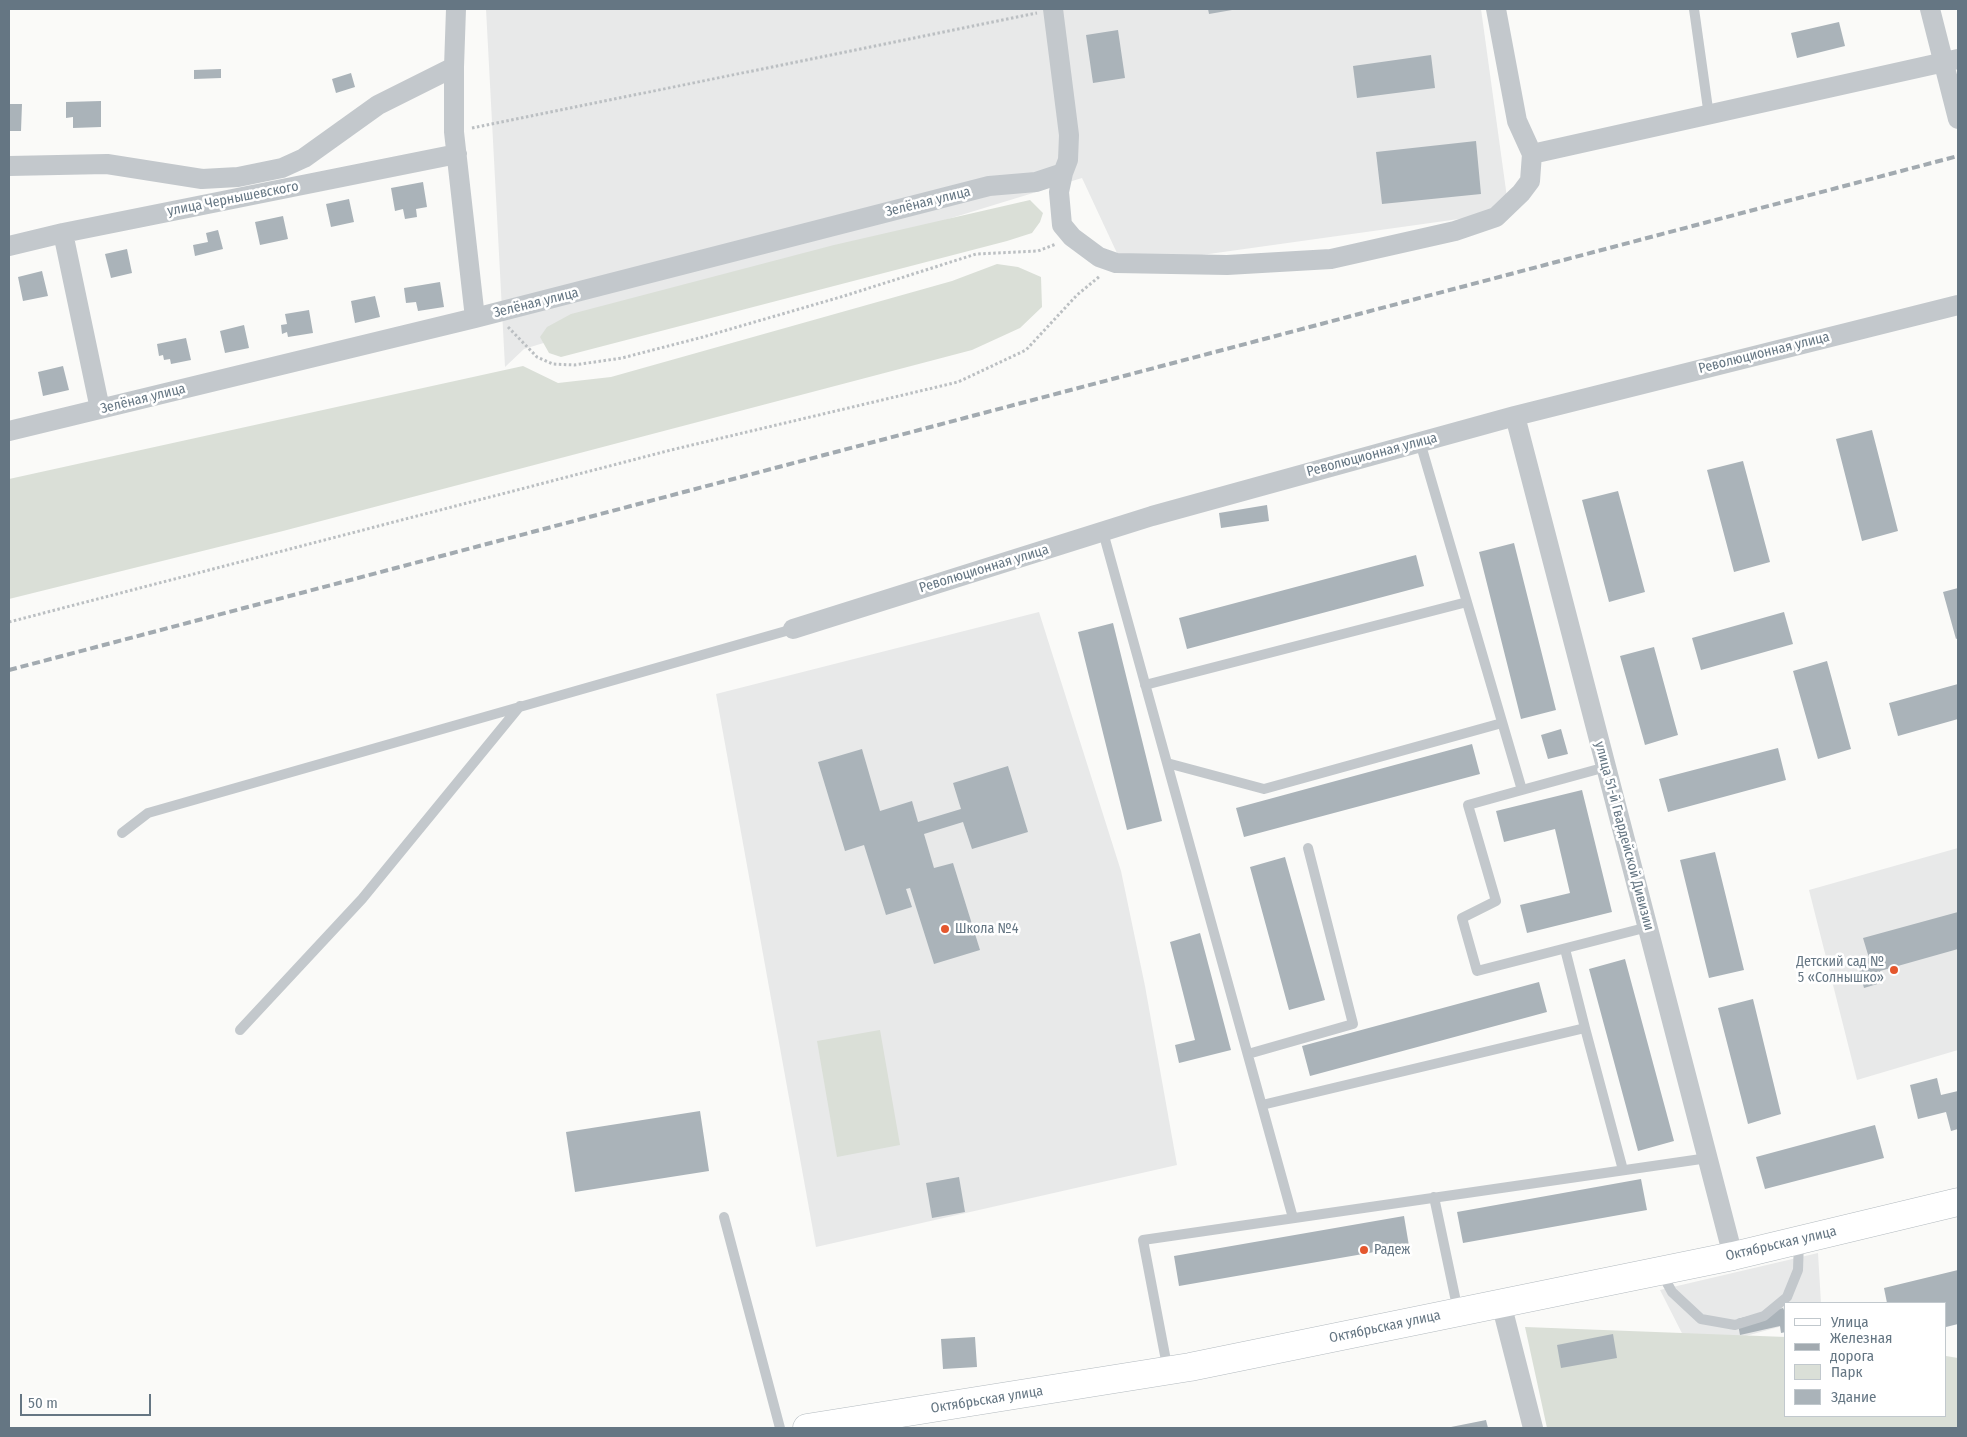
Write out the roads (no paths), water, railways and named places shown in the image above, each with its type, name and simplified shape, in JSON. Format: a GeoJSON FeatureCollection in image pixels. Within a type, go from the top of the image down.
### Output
{"type":"FeatureCollection","features":[{"type":"Feature","properties":{"kind":"main road","name":"Октябрьская улица"},"geometry":{"type":"LineString","coordinates":[[807,1428],[1168,1371],[1733,1256],[1958,1202]]}},
{"type":"Feature","properties":{"kind":"street"},"geometry":{"type":"LineString","coordinates":[[456,9],[454,132],[475,318]]}},
{"type":"Feature","properties":{"kind":"street"},"geometry":{"type":"LineString","coordinates":[[1053,9],[1069,135],[1068,160],[1062,173],[1059,192],[1062,225],[1072,237],[1108,260],[1228,265],[1331,259],[1455,231],[1496,217],[1521,193],[1530,180],[1532,154],[1517,121],[1496,9]]}},
{"type":"Feature","properties":{"kind":"street"},"geometry":{"type":"LineString","coordinates":[[1930,9],[1951,61],[1958,119]]}},
{"type":"Feature","properties":{"kind":"street"},"geometry":{"type":"LineString","coordinates":[[1532,154],[1951,61]]}},
{"type":"Feature","properties":{"kind":"street"},"geometry":{"type":"LineString","coordinates":[[9,166],[107,164],[202,179],[238,177],[282,168],[304,158],[378,105],[454,67]]}},
{"type":"Feature","properties":{"kind":"street","name":"улица Чернышевского"},"geometry":{"type":"LineString","coordinates":[[9,246],[63,233],[457,154]]}},
{"type":"Feature","properties":{"kind":"street","name":"Зелёная улица"},"geometry":{"type":"LineString","coordinates":[[9,431],[475,318],[989,186],[1036,182],[1062,173]]}},
{"type":"Feature","properties":{"kind":"street"},"geometry":{"type":"LineString","coordinates":[[63,233],[100,409]]}},
{"type":"Feature","properties":{"kind":"street","name":"Революционная улица"},"geometry":{"type":"LineString","coordinates":[[793,629],[1103,532],[1420,442],[1515,416],[1958,305]]}},
{"type":"Feature","properties":{"kind":"street","name":"улица 51-й Гвардейской Дивизии"},"geometry":{"type":"LineString","coordinates":[[1515,416],[1733,1256]]}},
{"type":"Feature","properties":{"kind":"street"},"geometry":{"type":"LineString","coordinates":[[1501,1303],[1533,1428]]}},
{"type":"Feature","properties":{"kind":"lane"},"geometry":{"type":"LineString","coordinates":[[1694,9],[1709,116]]}},
{"type":"Feature","properties":{"kind":"lane"},"geometry":{"type":"LineString","coordinates":[[1420,442],[1522,790]]}},
{"type":"Feature","properties":{"kind":"lane"},"geometry":{"type":"LineString","coordinates":[[1103,532],[1293,1218]]}},
{"type":"Feature","properties":{"kind":"lane"},"geometry":{"type":"LineString","coordinates":[[1145,685],[1467,602]]}},
{"type":"Feature","properties":{"kind":"lane"},"geometry":{"type":"LineString","coordinates":[[122,833],[148,813],[793,629]]}},
{"type":"Feature","properties":{"kind":"lane"},"geometry":{"type":"LineString","coordinates":[[240,1030],[362,899],[520,706]]}},
{"type":"Feature","properties":{"kind":"lane"},"geometry":{"type":"LineString","coordinates":[[1167,763],[1264,788],[1502,724]]}},
{"type":"Feature","properties":{"kind":"lane"},"geometry":{"type":"LineString","coordinates":[[1606,767],[1468,805],[1496,901],[1462,918],[1477,971],[1648,927]]}},
{"type":"Feature","properties":{"kind":"lane"},"geometry":{"type":"LineString","coordinates":[[1248,1054],[1353,1024],[1308,848]]}},
{"type":"Feature","properties":{"kind":"lane"},"geometry":{"type":"LineString","coordinates":[[1564,949],[1623,1170]]}},
{"type":"Feature","properties":{"kind":"lane"},"geometry":{"type":"LineString","coordinates":[[1262,1105],[1585,1028]]}},
{"type":"Feature","properties":{"kind":"lane"},"geometry":{"type":"LineString","coordinates":[[1168,1371],[1143,1240],[1708,1158]]}},
{"type":"Feature","properties":{"kind":"lane"},"geometry":{"type":"LineString","coordinates":[[1434,1197],[1458,1312]]}},
{"type":"Feature","properties":{"kind":"lane"},"geometry":{"type":"LineString","coordinates":[[724,1217],[780,1428]]}},
{"type":"Feature","properties":{"kind":"lane"},"geometry":{"type":"LineString","coordinates":[[1661,1271],[1672,1292],[1701,1319],[1735,1325],[1764,1316],[1787,1297],[1798,1270],[1799,1240]]}},
{"type":"Feature","properties":{"kind":"railway"},"geometry":{"type":"LineString","coordinates":[[9,670],[1958,156]]}},
{"type":"Feature","properties":{"kind":"place","name":"Школа №4"},"geometry":{"type":"Point","coordinates":[945,929]}},
{"type":"Feature","properties":{"kind":"place","name":"Детский сад № 5 «Солнышко»"},"geometry":{"type":"Point","coordinates":[1894,970]}},
{"type":"Feature","properties":{"kind":"place","name":"Радеж"},"geometry":{"type":"Point","coordinates":[1364,1250]}}]}
